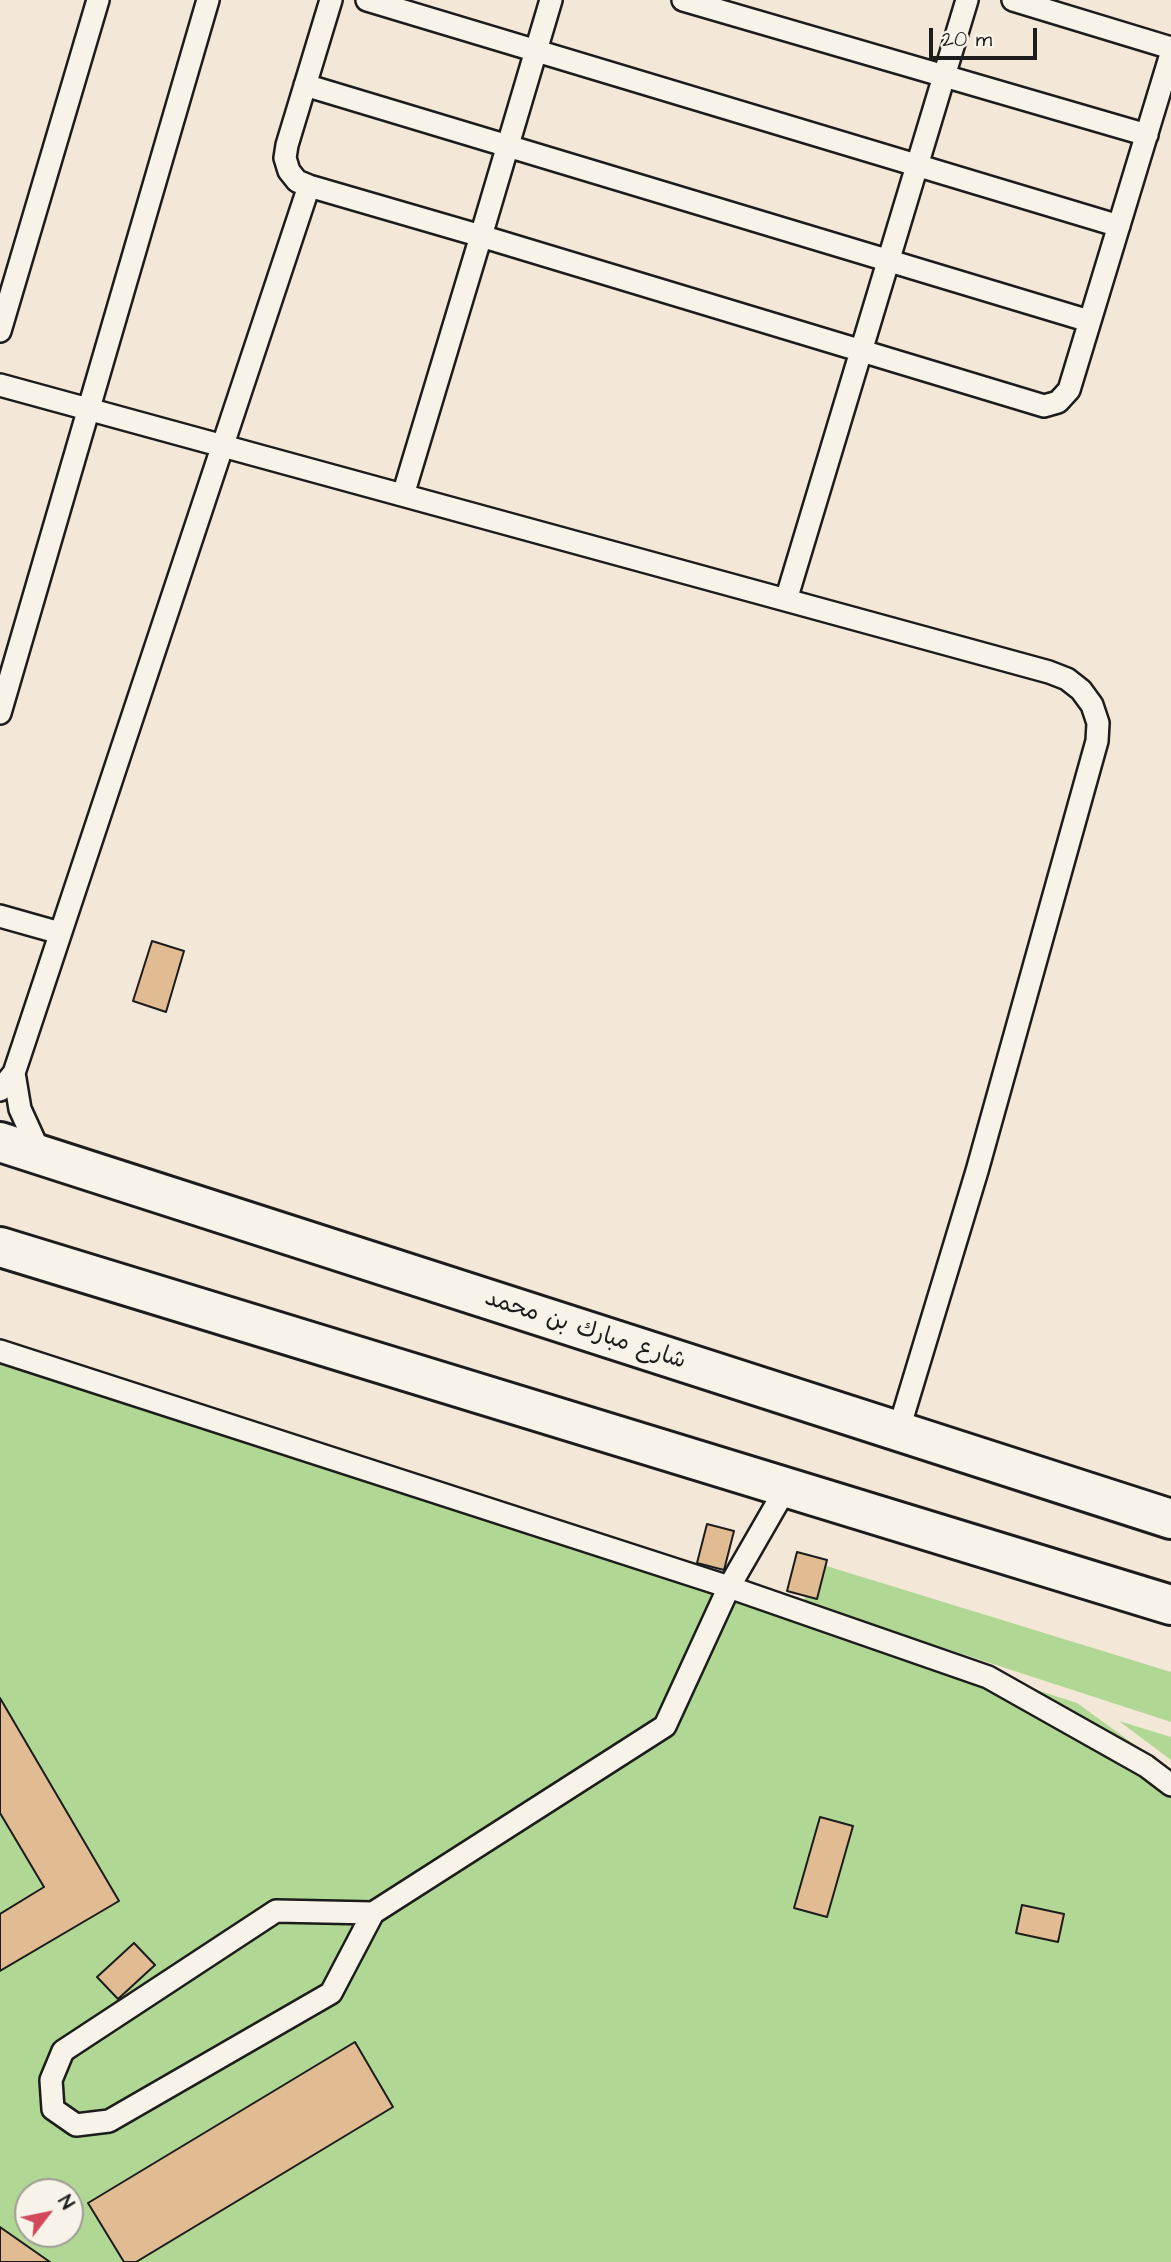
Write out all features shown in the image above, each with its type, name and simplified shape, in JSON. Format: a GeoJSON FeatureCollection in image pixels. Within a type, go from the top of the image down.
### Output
{"type":"FeatureCollection","features":[{"type":"Feature","properties":{"kind":"street","name":"شارع مبارك بن محمد"},"geometry":{"type":"LineString","coordinates":[[0,1142],[1171,1519]]}},
{"type":"Feature","properties":{"kind":"street"},"geometry":{"type":"LineString","coordinates":[[0,1247],[1171,1605]]}},
{"type":"Feature","properties":{"kind":"lane"},"geometry":{"type":"LineString","coordinates":[[0,331],[98,0]]}},
{"type":"Feature","properties":{"kind":"lane"},"geometry":{"type":"LineString","coordinates":[[0,713],[208,0]]}},
{"type":"Feature","properties":{"kind":"lane"},"geometry":{"type":"LineString","coordinates":[[331,0],[285,158],[289,171],[297,181],[1036,404],[1051,405],[1065,397],[1069,390],[1171,54]]}},
{"type":"Feature","properties":{"kind":"lane"},"geometry":{"type":"LineString","coordinates":[[367,0],[1119,226]]}},
{"type":"Feature","properties":{"kind":"lane"},"geometry":{"type":"LineString","coordinates":[[403,495],[551,0]]}},
{"type":"Feature","properties":{"kind":"lane"},"geometry":{"type":"LineString","coordinates":[[683,0],[1147,135]]}},
{"type":"Feature","properties":{"kind":"lane"},"geometry":{"type":"LineString","coordinates":[[786,600],[967,0]]}},
{"type":"Feature","properties":{"kind":"lane"},"geometry":{"type":"LineString","coordinates":[[1013,0],[1171,48]]}},
{"type":"Feature","properties":{"kind":"lane"},"geometry":{"type":"LineString","coordinates":[[305,85],[1089,321]]}},
{"type":"Feature","properties":{"kind":"lane"},"geometry":{"type":"LineString","coordinates":[[46,1157],[26,1126],[15,1092],[14,1073],[309,186]]}},
{"type":"Feature","properties":{"kind":"lane"},"geometry":{"type":"LineString","coordinates":[[0,385],[1067,679],[1081,690],[1092,705],[1098,723],[1097,741],[977,1171],[898,1432]]}},
{"type":"Feature","properties":{"kind":"lane"},"geometry":{"type":"LineString","coordinates":[[0,916],[60,933]]}},
{"type":"Feature","properties":{"kind":"lane"},"geometry":{"type":"LineString","coordinates":[[0,1090],[14,1073]]}},
{"type":"Feature","properties":{"kind":"lane"},"geometry":{"type":"LineString","coordinates":[[0,1351],[729,1587],[988,1677],[1146,1766],[1171,1785]]}},
{"type":"Feature","properties":{"kind":"lane"},"geometry":{"type":"LineString","coordinates":[[373,1913],[276,1910],[63,2051],[51,2080],[53,2109],[76,2125],[109,2121],[331,1993],[373,1913],[665,1726],[729,1587],[786,1488]]}},
{"type":"Feature","properties":{"kind":"green space"},"geometry":{"type":"Polygon","coordinates":[[[0,1355],[1077,1703],[1171,1771],[1171,2262],[0,2262],[0,1355]]]}},
{"type":"Feature","properties":{"kind":"green space"},"geometry":{"type":"Polygon","coordinates":[[[820,1564],[1171,1672],[1171,1722],[803,1602],[820,1564]]]}},
{"type":"Feature","properties":{"kind":"green space"},"geometry":{"type":"Polygon","coordinates":[[[1119,1721],[1171,1737],[1171,1760],[1119,1721]]]}},
{"type":"Feature","properties":{"kind":"building"},"geometry":{"type":"Polygon","coordinates":[[[152,941],[184,951],[166,1012],[133,1001],[152,941]]]}},
{"type":"Feature","properties":{"kind":"building"},"geometry":{"type":"Polygon","coordinates":[[[707,1524],[734,1531],[724,1570],[697,1563],[707,1524]]]}},
{"type":"Feature","properties":{"kind":"building"},"geometry":{"type":"Polygon","coordinates":[[[797,1552],[827,1560],[817,1599],[787,1591],[797,1552]]]}},
{"type":"Feature","properties":{"kind":"building"},"geometry":{"type":"Polygon","coordinates":[[[0,1698],[119,1901],[0,1971],[0,1914],[44,1887],[0,1813],[0,1698]]]}},
{"type":"Feature","properties":{"kind":"building"},"geometry":{"type":"Polygon","coordinates":[[[820,1817],[853,1826],[827,1917],[794,1908],[820,1817]]]}},
{"type":"Feature","properties":{"kind":"building"},"geometry":{"type":"Polygon","coordinates":[[[1022,1905],[1064,1914],[1058,1942],[1016,1933],[1022,1905]]]}},
{"type":"Feature","properties":{"kind":"building"},"geometry":{"type":"Polygon","coordinates":[[[134,1943],[155,1965],[118,1999],[97,1977],[134,1943]]]}},
{"type":"Feature","properties":{"kind":"building"},"geometry":{"type":"Polygon","coordinates":[[[355,2042],[393,2107],[136,2262],[124,2262],[88,2203],[355,2042]]]}},
{"type":"Feature","properties":{"kind":"building"},"geometry":{"type":"Polygon","coordinates":[[[0,2227],[14,2237],[14,2248],[30,2248],[50,2262],[0,2262],[0,2227]]]}}]}
